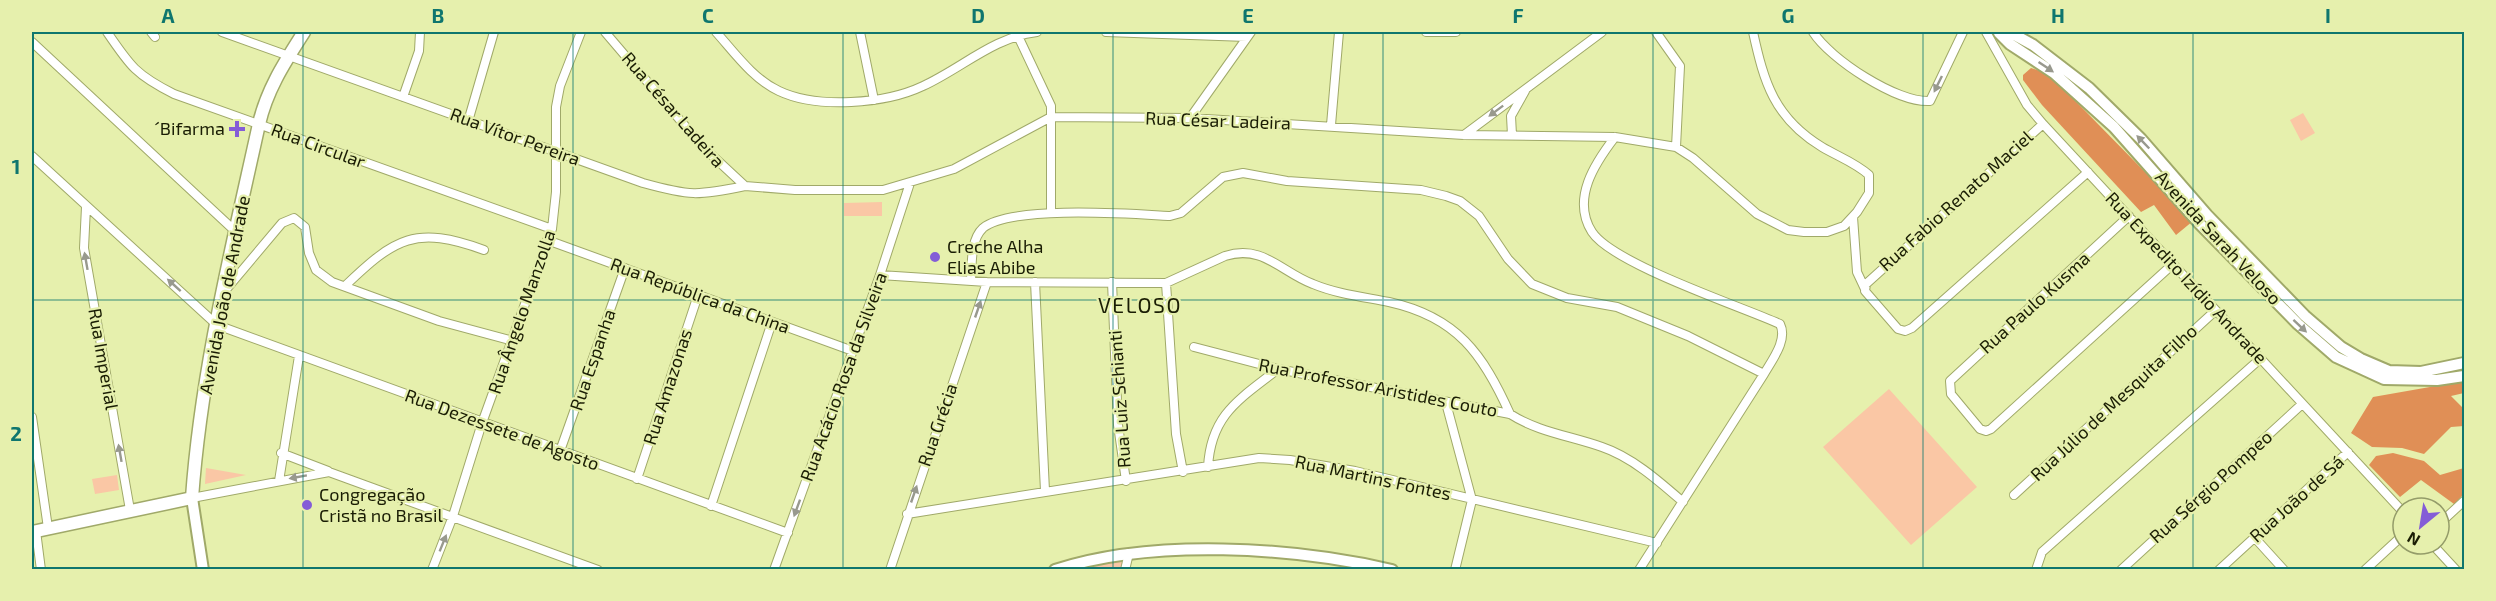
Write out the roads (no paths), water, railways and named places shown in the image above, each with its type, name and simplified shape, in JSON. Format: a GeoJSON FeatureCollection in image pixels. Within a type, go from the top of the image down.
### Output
{"type":"FeatureCollection","features":[{"type":"Feature","properties":{"kind":"main road","name":"Avenida João de Andrade"},"geometry":{"type":"LineString","coordinates":[[202,570],[192,498],[194,463],[222,294],[265,98],[304,32]]}},
{"type":"Feature","properties":{"kind":"main road","name":"Avenida Sarah Veloso"},"geometry":{"type":"LineString","coordinates":[[1998,32],[2013,34],[2033,45],[2061,64],[2089,88],[2142,139],[2215,224],[2305,316],[2341,347],[2389,371],[2421,372],[2464,363]]}},
{"type":"Feature","properties":{"kind":"main road","name":"Avenida Sarah Veloso"},"geometry":{"type":"LineString","coordinates":[[1998,32],[2010,44],[2054,73],[2114,127],[2199,223],[2298,324],[2336,357],[2384,379],[2437,380],[2464,376]]}},
{"type":"Feature","properties":{"kind":"main road"},"geometry":{"type":"LineString","coordinates":[[38,530],[192,498]]}},
{"type":"Feature","properties":{"kind":"main road"},"geometry":{"type":"LineString","coordinates":[[1055,570],[1091,558],[1175,550],[1236,551],[1339,558],[1392,570]]}},
{"type":"Feature","properties":{"kind":"street","name":"Rua Circular"},"geometry":{"type":"LineString","coordinates":[[107,32],[132,69],[148,81],[174,94],[552,229]]}},
{"type":"Feature","properties":{"kind":"street","name":"Rua Vítor Pereira"},"geometry":{"type":"LineString","coordinates":[[222,32],[246,36],[289,55],[403,97],[469,118],[556,153],[684,195],[700,195],[745,186]]}},
{"type":"Feature","properties":{"kind":"street"},"geometry":{"type":"LineString","coordinates":[[403,97],[419,51],[420,32]]}},
{"type":"Feature","properties":{"kind":"street"},"geometry":{"type":"LineString","coordinates":[[469,118],[494,32]]}},
{"type":"Feature","properties":{"kind":"street","name":"Rua Ângelo Manzolla"},"geometry":{"type":"LineString","coordinates":[[432,570],[453,516],[482,423],[552,229],[556,192],[556,107],[560,86],[581,32]]}},
{"type":"Feature","properties":{"kind":"street","name":"Rua César Ladeira"},"geometry":{"type":"LineString","coordinates":[[606,32],[703,147],[745,186],[795,190],[883,190],[954,169],[1051,117],[1190,118],[1464,135],[1616,137],[1676,147],[1693,158],[1756,214],[1788,230],[1827,232],[1844,226],[1869,193],[1871,182],[1864,170],[1819,145],[1790,121],[1776,105],[1769,91],[1753,32]]}},
{"type":"Feature","properties":{"kind":"street"},"geometry":{"type":"LineString","coordinates":[[716,32],[749,69],[778,91],[805,100],[874,100],[922,87],[1017,34],[1037,32]]}},
{"type":"Feature","properties":{"kind":"street"},"geometry":{"type":"LineString","coordinates":[[860,32],[874,100]]}},
{"type":"Feature","properties":{"kind":"street"},"geometry":{"type":"LineString","coordinates":[[1106,32],[1249,34]]}},
{"type":"Feature","properties":{"kind":"street"},"geometry":{"type":"LineString","coordinates":[[1331,125],[1339,32]]}},
{"type":"Feature","properties":{"kind":"street"},"geometry":{"type":"LineString","coordinates":[[1426,32],[1456,32]]}},
{"type":"Feature","properties":{"kind":"street"},"geometry":{"type":"LineString","coordinates":[[1464,135],[1602,32]]}},
{"type":"Feature","properties":{"kind":"street"},"geometry":{"type":"LineString","coordinates":[[1656,32],[1680,66],[1676,147]]}},
{"type":"Feature","properties":{"kind":"street"},"geometry":{"type":"LineString","coordinates":[[1813,32],[1823,45],[1861,74],[1917,102],[1930,101],[1963,32]]}},
{"type":"Feature","properties":{"kind":"street","name":"Rua Expedito Izídio Andrade"},"geometry":{"type":"LineString","coordinates":[[1986,32],[2021,96],[2043,124],[2301,405],[2391,499]]}},
{"type":"Feature","properties":{"kind":"street"},"geometry":{"type":"LineString","coordinates":[[1017,34],[1051,106],[1051,213]]}},
{"type":"Feature","properties":{"kind":"street"},"geometry":{"type":"LineString","coordinates":[[1190,118],[1249,34]]}},
{"type":"Feature","properties":{"kind":"street"},"geometry":{"type":"LineString","coordinates":[[32,42],[235,231]]}},
{"type":"Feature","properties":{"kind":"street"},"geometry":{"type":"LineString","coordinates":[[1512,135],[1511,116],[1527,87]]}},
{"type":"Feature","properties":{"kind":"street","name":"Rua Fabio Renato Maciel"},"geometry":{"type":"LineString","coordinates":[[1865,289],[1870,279],[2043,124]]}},
{"type":"Feature","properties":{"kind":"street"},"geometry":{"type":"LineString","coordinates":[[1616,137],[1598,159],[1586,187],[1584,205],[1592,232],[1620,256],[1780,324],[1782,335],[1779,347],[1764,374],[1639,570]]}},
{"type":"Feature","properties":{"kind":"street"},"geometry":{"type":"LineString","coordinates":[[32,156],[217,324]]}},
{"type":"Feature","properties":{"kind":"street"},"geometry":{"type":"LineString","coordinates":[[1853,217],[1857,272],[1865,289],[1898,329],[1908,331],[2088,172]]}},
{"type":"Feature","properties":{"kind":"street"},"geometry":{"type":"LineString","coordinates":[[971,281],[978,235],[990,224],[1051,213],[1170,216],[1181,213],[1222,177],[1243,173],[1287,181],[1421,190],[1460,201],[1474,212],[1508,259],[1532,284],[1567,298],[1617,307],[1688,336],[1764,374]]}},
{"type":"Feature","properties":{"kind":"street","name":"Rua Acácio Rosa da Silveira"},"geometry":{"type":"LineString","coordinates":[[774,570],[880,275],[910,183]]}},
{"type":"Feature","properties":{"kind":"street","name":"Rua Imperial"},"geometry":{"type":"LineString","coordinates":[[86,207],[84,248],[130,510]]}},
{"type":"Feature","properties":{"kind":"street","name":"Rua Paulo Kusma"},"geometry":{"type":"LineString","coordinates":[[2129,216],[1954,376],[1949,385],[1951,394],[1980,429],[1988,431],[2173,264]]}},
{"type":"Feature","properties":{"kind":"street"},"geometry":{"type":"LineString","coordinates":[[222,294],[282,223],[294,218],[305,227],[309,253],[316,270],[332,282],[439,321],[513,341]]}},
{"type":"Feature","properties":{"kind":"street"},"geometry":{"type":"LineString","coordinates":[[345,286],[376,256],[399,242],[417,237],[456,240],[484,250]]}},
{"type":"Feature","properties":{"kind":"street","name":"Rua República da China"},"geometry":{"type":"LineString","coordinates":[[547,240],[853,351]]}},
{"type":"Feature","properties":{"kind":"street"},"geometry":{"type":"LineString","coordinates":[[880,275],[987,282],[1167,283],[1225,256],[1243,252],[1278,262],[1313,284],[1420,311],[1467,341],[1493,376],[1510,414]]}},
{"type":"Feature","properties":{"kind":"street","name":"Rua Espanha"},"geometry":{"type":"LineString","coordinates":[[560,451],[625,268]]}},
{"type":"Feature","properties":{"kind":"street","name":"Rua Grécia"},"geometry":{"type":"LineString","coordinates":[[890,570],[987,282]]}},
{"type":"Feature","properties":{"kind":"street"},"geometry":{"type":"LineString","coordinates":[[1035,282],[1045,491]]}},
{"type":"Feature","properties":{"kind":"street","name":"Rua Luiz Schianti"},"geometry":{"type":"LineString","coordinates":[[1112,282],[1118,425],[1126,481]]}},
{"type":"Feature","properties":{"kind":"street"},"geometry":{"type":"LineString","coordinates":[[1167,283],[1175,423],[1184,472]]}},
{"type":"Feature","properties":{"kind":"street","name":"Rua Amazonas"},"geometry":{"type":"LineString","coordinates":[[637,479],[698,295]]}},
{"type":"Feature","properties":{"kind":"street","name":"Rua Júlio de Mesquita Filho"},"geometry":{"type":"LineString","coordinates":[[2014,495],[2215,311]]}},
{"type":"Feature","properties":{"kind":"street"},"geometry":{"type":"LineString","coordinates":[[711,506],[772,322]]}},
{"type":"Feature","properties":{"kind":"street","name":"Rua Dezessete de Agosto"},"geometry":{"type":"LineString","coordinates":[[217,324],[482,423],[788,533]]}},
{"type":"Feature","properties":{"kind":"street","name":"Rua Professor Aristides Couto"},"geometry":{"type":"LineString","coordinates":[[1194,346],[1278,369],[1384,388],[1446,404],[1510,414],[1538,429],[1610,450],[1647,472],[1683,502]]}},
{"type":"Feature","properties":{"kind":"street"},"geometry":{"type":"LineString","coordinates":[[279,481],[281,453],[299,356]]}},
{"type":"Feature","properties":{"kind":"street"},"geometry":{"type":"LineString","coordinates":[[2036,570],[2042,552],[2260,359]]}},
{"type":"Feature","properties":{"kind":"street"},"geometry":{"type":"LineString","coordinates":[[1208,467],[1209,444],[1214,430],[1245,395],[1278,369]]}},
{"type":"Feature","properties":{"kind":"street"},"geometry":{"type":"LineString","coordinates":[[1446,404],[1472,500],[1455,570]]}},
{"type":"Feature","properties":{"kind":"street","name":"Rua Sérgio Pompeo"},"geometry":{"type":"LineString","coordinates":[[2121,570],[2301,405]]}},
{"type":"Feature","properties":{"kind":"street"},"geometry":{"type":"LineString","coordinates":[[32,417],[41,570]]}},
{"type":"Feature","properties":{"kind":"street","name":"Rua João de Sá"},"geometry":{"type":"LineString","coordinates":[[2218,570],[2348,452]]}},
{"type":"Feature","properties":{"kind":"street"},"geometry":{"type":"LineString","coordinates":[[281,453],[598,570]]}},
{"type":"Feature","properties":{"kind":"street","name":"Rua Martins Fontes"},"geometry":{"type":"LineString","coordinates":[[907,514],[1045,491],[1184,472],[1259,458],[1290,460],[1355,471],[1657,543]]}},
{"type":"Feature","properties":{"kind":"street"},"geometry":{"type":"LineString","coordinates":[[192,498],[329,472]]}},
{"type":"Feature","properties":{"kind":"street"},"geometry":{"type":"LineString","coordinates":[[2451,513],[2464,501]]}},
{"type":"Feature","properties":{"kind":"street"},"geometry":{"type":"LineString","coordinates":[[2254,537],[2284,570]]}},
{"type":"Feature","properties":{"kind":"street"},"geometry":{"type":"LineString","coordinates":[[2365,570],[2391,546]]}},
{"type":"Feature","properties":{"kind":"street"},"geometry":{"type":"LineString","coordinates":[[1125,570],[1129,553]]}},
{"type":"Feature","properties":{"kind":"street"},"geometry":{"type":"LineString","coordinates":[[2443,556],[2456,570]]}},
{"type":"Feature","properties":{"kind":"place","name":"´Bifarma"},"geometry":{"type":"Point","coordinates":[237,129]}},
{"type":"Feature","properties":{"kind":"place","name":"Creche Alha Elias Abibe"},"geometry":{"type":"Point","coordinates":[935,257]}},
{"type":"Feature","properties":{"kind":"place","name":"Congregação Cristã no Brasil"},"geometry":{"type":"Point","coordinates":[307,505]}},
{"type":"Feature","properties":{"kind":"district","name":"VELOSO"},"geometry":{"type":"Point","coordinates":[1140,306]}}]}
